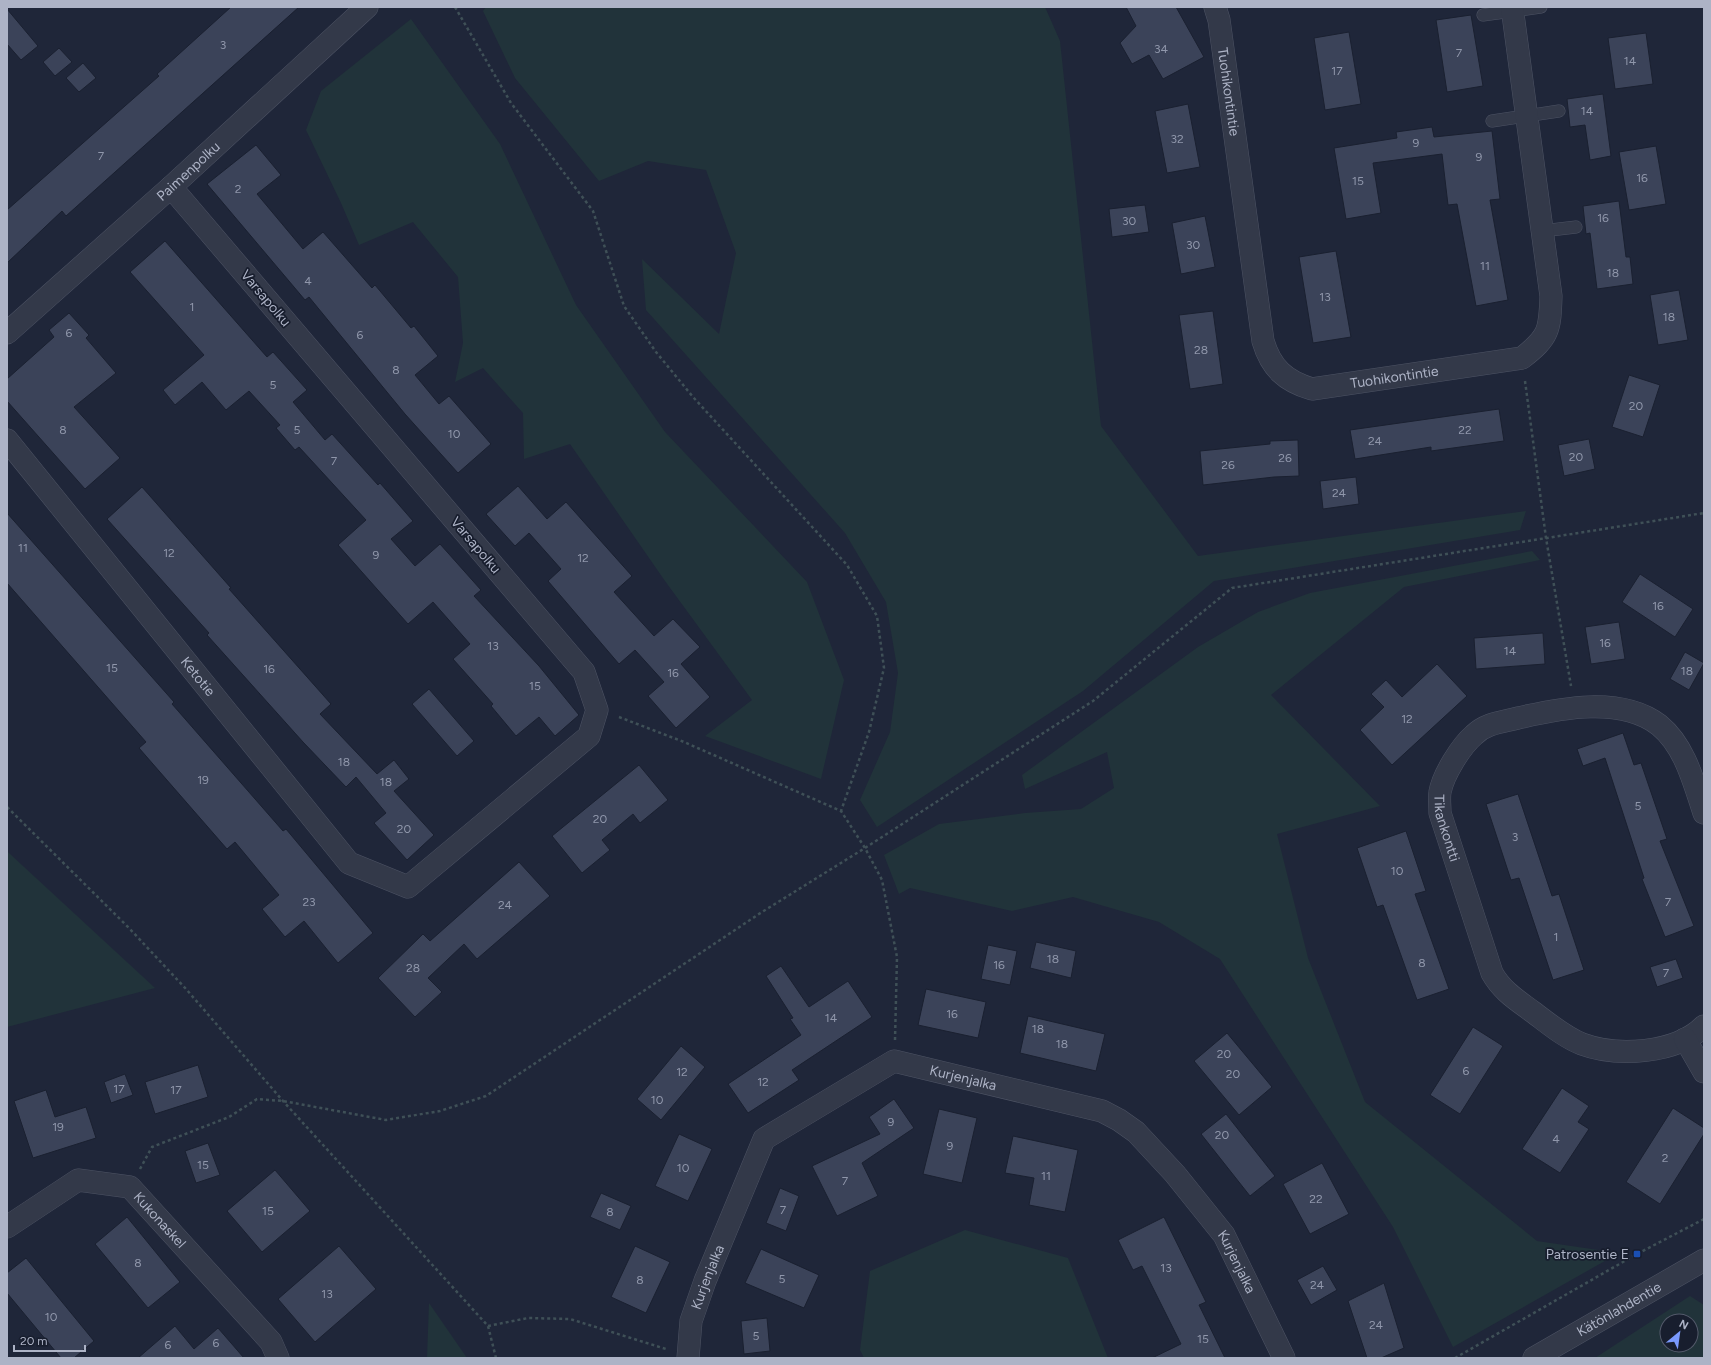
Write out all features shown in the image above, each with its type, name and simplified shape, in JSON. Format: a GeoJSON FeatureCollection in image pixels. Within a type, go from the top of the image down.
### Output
{"type":"FeatureCollection","features":[{"type":"Feature","properties":{"kind":"street","name":"Paimenpolku"},"geometry":{"type":"LineString","coordinates":[[7,333],[171,188],[367,7]]}},
{"type":"Feature","properties":{"kind":"street","name":"Tuohikontintie"},"geometry":{"type":"LineString","coordinates":[[1215,7],[1219,20],[1263,341],[1268,357],[1277,369],[1296,384],[1312,389],[1522,358],[1541,344],[1550,322],[1551,296],[1512,9]]}},
{"type":"Feature","properties":{"kind":"street","name":"Varsapolku"},"geometry":{"type":"LineString","coordinates":[[171,188],[584,672],[597,710]]}},
{"type":"Feature","properties":{"kind":"street","name":"Ketotie"},"geometry":{"type":"LineString","coordinates":[[7,440],[349,863],[408,887],[589,736],[597,710]]}},
{"type":"Feature","properties":{"kind":"street","name":"Tikankontti"},"geometry":{"type":"LineString","coordinates":[[1704,813],[1682,753],[1672,738],[1660,726],[1648,718],[1618,709],[1574,707],[1488,725],[1474,734],[1461,749],[1440,792],[1440,813],[1476,928],[1492,973],[1500,986],[1560,1032],[1580,1044],[1607,1051],[1634,1052],[1654,1049],[1685,1039],[1704,1026]]}},
{"type":"Feature","properties":{"kind":"street"},"geometry":{"type":"LineString","coordinates":[[1685,1039],[1704,1072]]}},
{"type":"Feature","properties":{"kind":"street","name":"Kurjenjalka"},"geometry":{"type":"LineString","coordinates":[[688,1357],[691,1321],[704,1281],[764,1139],[894,1061],[1102,1111],[1119,1120],[1136,1132],[1174,1174],[1224,1235],[1284,1358]]}},
{"type":"Feature","properties":{"kind":"street","name":"Kukonaskel"},"geometry":{"type":"LineString","coordinates":[[7,1227],[78,1180],[130,1187],[271,1342],[278,1358]]}},
{"type":"Feature","properties":{"kind":"street","name":"Kätönlahdentie"},"geometry":{"type":"LineString","coordinates":[[1534,1358],[1704,1260]]}},
{"type":"Feature","properties":{"kind":"lane"},"geometry":{"type":"LineString","coordinates":[[1483,15],[1512,9],[1541,7]]}},
{"type":"Feature","properties":{"kind":"lane"},"geometry":{"type":"LineString","coordinates":[[1492,121],[1559,111]]}},
{"type":"Feature","properties":{"kind":"lane"},"geometry":{"type":"LineString","coordinates":[[1542,231],[1576,227]]}},
{"type":"Feature","properties":{"kind":"path"},"geometry":{"type":"LineString","coordinates":[[455,7],[511,103],[593,211],[624,306],[656,352],[693,397],[846,565],[877,616],[884,668],[869,732],[841,811]]}},
{"type":"Feature","properties":{"kind":"path"},"geometry":{"type":"LineString","coordinates":[[1522,358],[1546,538],[1574,707]]}},
{"type":"Feature","properties":{"kind":"path"},"geometry":{"type":"LineString","coordinates":[[130,1187],[152,1147],[228,1117],[257,1099],[283,1100],[386,1120],[440,1111],[486,1096],[762,912],[865,848],[1093,701],[1232,588],[1704,513]]}},
{"type":"Feature","properties":{"kind":"path"},"geometry":{"type":"LineString","coordinates":[[597,710],[684,742],[841,811],[865,848],[882,880],[897,957],[894,1061]]}},
{"type":"Feature","properties":{"kind":"path"},"geometry":{"type":"LineString","coordinates":[[7,807],[129,928],[186,989],[283,1100],[488,1326],[496,1358]]}},
{"type":"Feature","properties":{"kind":"path"},"geometry":{"type":"LineString","coordinates":[[1455,1358],[1637,1254],[1704,1219]]}},
{"type":"Feature","properties":{"kind":"path"},"geometry":{"type":"LineString","coordinates":[[488,1326],[528,1318],[570,1319],[688,1357]]}},
{"type":"Feature","properties":{"kind":"shaded area"},"geometry":{"type":"Polygon","coordinates":[[[486,7],[1045,7],[1060,41],[1101,426],[1198,556],[1526,511],[1520,530],[1214,581],[1083,691],[877,827],[860,800],[890,732],[898,673],[886,602],[845,533],[646,310],[642,259],[719,334],[736,253],[706,170],[648,161],[599,181],[515,78],[483,11],[486,7]]]}},
{"type":"Feature","properties":{"kind":"shaded area"},"geometry":{"type":"Polygon","coordinates":[[[411,19],[500,144],[576,305],[665,432],[807,582],[844,680],[821,779],[705,736],[752,700],[665,581],[570,444],[524,459],[523,413],[483,368],[455,382],[463,343],[458,277],[413,222],[359,245],[341,203],[306,130],[321,91],[411,19]]]}},
{"type":"Feature","properties":{"kind":"shaded area"},"geometry":{"type":"Polygon","coordinates":[[[1532,551],[1540,560],[1404,587],[1271,695],[1380,806],[1277,834],[1308,958],[1365,1102],[1537,1241],[1619,1253],[1453,1347],[1393,1227],[1220,959],[1159,922],[1073,897],[1012,911],[910,888],[899,894],[884,855],[939,824],[1025,813],[1081,809],[1114,788],[1107,752],[1025,789],[1022,775],[1198,647],[1258,612],[1310,593],[1532,551]]]}},
{"type":"Feature","properties":{"kind":"shaded area"},"geometry":{"type":"Polygon","coordinates":[[[7,851],[10,854],[155,988],[7,1027],[7,851]]]}},
{"type":"Feature","properties":{"kind":"shaded area"},"geometry":{"type":"Polygon","coordinates":[[[965,1230],[1068,1258],[1108,1358],[864,1358],[860,1350],[870,1271],[965,1230]]]}},
{"type":"Feature","properties":{"kind":"shaded area"},"geometry":{"type":"Polygon","coordinates":[[[1690,1296],[1704,1305],[1704,1357],[1595,1358],[1659,1316],[1659,1353],[1699,1353],[1699,1313],[1664,1313],[1690,1296]]]}},
{"type":"Feature","properties":{"kind":"shaded area"},"geometry":{"type":"Polygon","coordinates":[[[429,1303],[467,1358],[427,1358],[429,1303]]]}},
{"type":"Feature","properties":{"kind":"building"},"geometry":{"type":"Polygon","coordinates":[[[231,7],[299,7],[66,216],[62,211],[7,263],[7,210],[159,76],[157,74],[231,7]]]}},
{"type":"Feature","properties":{"kind":"building"},"geometry":{"type":"Polygon","coordinates":[[[1126,7],[1176,7],[1204,57],[1163,79],[1149,55],[1132,64],[1120,43],[1136,26],[1126,7]]]}},
{"type":"Feature","properties":{"kind":"building"},"geometry":{"type":"Polygon","coordinates":[[[7,9],[38,46],[21,60],[7,44],[7,9]]]}},
{"type":"Feature","properties":{"kind":"building"},"geometry":{"type":"Polygon","coordinates":[[[1471,15],[1483,86],[1447,92],[1436,20],[1471,15]]]}},
{"type":"Feature","properties":{"kind":"building"},"geometry":{"type":"Polygon","coordinates":[[[1349,32],[1361,104],[1325,110],[1314,38],[1349,32]]]}},
{"type":"Feature","properties":{"kind":"building"},"geometry":{"type":"Polygon","coordinates":[[[1646,33],[1653,84],[1615,89],[1608,38],[1646,33]]]}},
{"type":"Feature","properties":{"kind":"building"},"geometry":{"type":"Polygon","coordinates":[[[59,48],[72,62],[55,76],[43,62],[59,48]]]}},
{"type":"Feature","properties":{"kind":"building"},"geometry":{"type":"Polygon","coordinates":[[[83,63],[96,78],[79,92],[66,78],[83,63]]]}},
{"type":"Feature","properties":{"kind":"building"},"geometry":{"type":"Polygon","coordinates":[[[1603,94],[1611,156],[1590,160],[1585,125],[1570,127],[1567,99],[1603,94]]]}},
{"type":"Feature","properties":{"kind":"building"},"geometry":{"type":"Polygon","coordinates":[[[1188,104],[1200,167],[1167,173],[1155,111],[1188,104]]]}},
{"type":"Feature","properties":{"kind":"building"},"geometry":{"type":"Polygon","coordinates":[[[1432,127],[1434,137],[1492,131],[1500,199],[1490,200],[1508,300],[1476,306],[1457,204],[1448,205],[1442,154],[1373,163],[1381,213],[1346,219],[1334,148],[1397,138],[1396,132],[1432,127]]]}},
{"type":"Feature","properties":{"kind":"building"},"geometry":{"type":"Polygon","coordinates":[[[256,145],[281,175],[257,194],[303,249],[323,232],[372,288],[375,285],[411,328],[414,326],[438,356],[415,375],[439,404],[449,396],[491,444],[458,473],[405,414],[309,297],[305,300],[207,184],[256,145]]]}},
{"type":"Feature","properties":{"kind":"building"},"geometry":{"type":"Polygon","coordinates":[[[1656,146],[1666,204],[1629,210],[1619,152],[1656,146]]]}},
{"type":"Feature","properties":{"kind":"building"},"geometry":{"type":"Polygon","coordinates":[[[1619,201],[1626,257],[1630,257],[1633,284],[1597,289],[1590,233],[1586,234],[1583,206],[1619,201]]]}},
{"type":"Feature","properties":{"kind":"building"},"geometry":{"type":"Polygon","coordinates":[[[1145,205],[1149,232],[1112,237],[1109,209],[1145,205]]]}},
{"type":"Feature","properties":{"kind":"building"},"geometry":{"type":"Polygon","coordinates":[[[1205,216],[1215,267],[1181,274],[1172,223],[1205,216]]]}},
{"type":"Feature","properties":{"kind":"building"},"geometry":{"type":"Polygon","coordinates":[[[165,241],[267,357],[273,352],[307,390],[293,402],[325,440],[332,434],[378,485],[380,483],[413,521],[391,539],[415,566],[440,544],[481,590],[474,596],[539,666],[579,715],[555,736],[539,717],[516,736],[491,706],[493,704],[453,659],[470,644],[433,602],[408,624],[338,545],[366,520],[299,447],[295,450],[276,428],[280,425],[249,391],[226,410],[202,382],[175,405],[163,390],[204,355],[130,272],[165,241]]]}},
{"type":"Feature","properties":{"kind":"building"},"geometry":{"type":"Polygon","coordinates":[[[1336,251],[1351,337],[1313,343],[1299,257],[1336,251]]]}},
{"type":"Feature","properties":{"kind":"building"},"geometry":{"type":"Polygon","coordinates":[[[1679,290],[1688,340],[1658,345],[1650,295],[1679,290]]]}},
{"type":"Feature","properties":{"kind":"building"},"geometry":{"type":"Polygon","coordinates":[[[1213,311],[1223,384],[1190,389],[1179,315],[1213,311]]]}},
{"type":"Feature","properties":{"kind":"building"},"geometry":{"type":"Polygon","coordinates":[[[69,313],[89,335],[86,338],[116,373],[74,407],[120,458],[85,489],[7,401],[7,379],[54,337],[49,330],[69,313]]]}},
{"type":"Feature","properties":{"kind":"building"},"geometry":{"type":"Polygon","coordinates":[[[1629,375],[1660,385],[1643,437],[1612,427],[1629,375]]]}},
{"type":"Feature","properties":{"kind":"building"},"geometry":{"type":"Polygon","coordinates":[[[1499,409],[1504,441],[1431,451],[1431,447],[1355,459],[1350,430],[1499,409]]]}},
{"type":"Feature","properties":{"kind":"building"},"geometry":{"type":"Polygon","coordinates":[[[1589,439],[1595,469],[1564,476],[1558,445],[1589,439]]]}},
{"type":"Feature","properties":{"kind":"building"},"geometry":{"type":"Polygon","coordinates":[[[1298,440],[1299,476],[1274,477],[1203,485],[1200,451],[1270,444],[1270,441],[1298,440]]]}},
{"type":"Feature","properties":{"kind":"building"},"geometry":{"type":"Polygon","coordinates":[[[1356,477],[1359,504],[1323,509],[1320,481],[1356,477]]]}},
{"type":"Feature","properties":{"kind":"building"},"geometry":{"type":"Polygon","coordinates":[[[518,486],[547,519],[566,502],[632,576],[614,592],[654,636],[673,619],[700,647],[681,664],[710,697],[676,728],[648,696],[664,682],[635,650],[619,664],[548,581],[561,569],[529,533],[515,546],[486,514],[518,486]]]}},
{"type":"Feature","properties":{"kind":"building"},"geometry":{"type":"Polygon","coordinates":[[[142,487],[231,588],[229,589],[331,704],[320,714],[377,774],[394,760],[409,779],[394,791],[434,835],[407,860],[374,823],[386,813],[356,777],[346,787],[303,742],[207,635],[209,633],[107,519],[142,487]]]}},
{"type":"Feature","properties":{"kind":"building"},"geometry":{"type":"Polygon","coordinates":[[[7,513],[174,702],[172,704],[283,831],[286,829],[373,933],[338,963],[304,921],[285,937],[262,909],[279,895],[235,842],[227,849],[139,748],[146,742],[7,583],[7,513]]]}},
{"type":"Feature","properties":{"kind":"building"},"geometry":{"type":"Polygon","coordinates":[[[1640,574],[1693,609],[1675,637],[1622,602],[1640,574]]]}},
{"type":"Feature","properties":{"kind":"building"},"geometry":{"type":"Polygon","coordinates":[[[1619,622],[1625,659],[1591,664],[1585,627],[1619,622]]]}},
{"type":"Feature","properties":{"kind":"building"},"geometry":{"type":"Polygon","coordinates":[[[1543,633],[1545,664],[1476,669],[1474,638],[1543,633]]]}},
{"type":"Feature","properties":{"kind":"building"},"geometry":{"type":"Polygon","coordinates":[[[1685,652],[1704,663],[1689,690],[1670,679],[1685,652]]]}},
{"type":"Feature","properties":{"kind":"building"},"geometry":{"type":"Polygon","coordinates":[[[1437,664],[1467,696],[1392,765],[1360,730],[1384,707],[1371,694],[1386,680],[1402,697],[1437,664]]]}},
{"type":"Feature","properties":{"kind":"building"},"geometry":{"type":"Polygon","coordinates":[[[429,689],[474,741],[457,756],[412,704],[429,689]]]}},
{"type":"Feature","properties":{"kind":"building"},"geometry":{"type":"Polygon","coordinates":[[[1623,733],[1634,765],[1641,763],[1667,839],[1660,841],[1694,926],[1665,937],[1642,879],[1644,878],[1605,758],[1583,766],[1577,749],[1623,733]]]}},
{"type":"Feature","properties":{"kind":"building"},"geometry":{"type":"Polygon","coordinates":[[[639,765],[668,800],[640,823],[633,814],[602,840],[610,850],[582,873],[552,836],[639,765]]]}},
{"type":"Feature","properties":{"kind":"building"},"geometry":{"type":"Polygon","coordinates":[[[1518,794],[1552,896],[1559,894],[1584,970],[1553,980],[1519,878],[1511,880],[1486,804],[1518,794]]]}},
{"type":"Feature","properties":{"kind":"building"},"geometry":{"type":"Polygon","coordinates":[[[1406,831],[1426,891],[1415,894],[1449,989],[1417,1000],[1383,905],[1377,907],[1357,848],[1406,831]]]}},
{"type":"Feature","properties":{"kind":"building"},"geometry":{"type":"Polygon","coordinates":[[[519,862],[550,896],[477,959],[464,944],[428,978],[442,992],[415,1017],[378,978],[423,934],[430,941],[519,862]]]}},
{"type":"Feature","properties":{"kind":"building"},"geometry":{"type":"Polygon","coordinates":[[[1036,942],[1076,951],[1071,978],[1030,968],[1036,942]]]}},
{"type":"Feature","properties":{"kind":"building"},"geometry":{"type":"Polygon","coordinates":[[[988,945],[1017,951],[1010,985],[981,979],[988,945]]]}},
{"type":"Feature","properties":{"kind":"building"},"geometry":{"type":"Polygon","coordinates":[[[1676,959],[1683,978],[1657,987],[1650,967],[1676,959]]]}},
{"type":"Feature","properties":{"kind":"building"},"geometry":{"type":"Polygon","coordinates":[[[781,966],[809,1007],[848,981],[872,1017],[792,1070],[799,1080],[748,1113],[728,1084],[801,1035],[790,1019],[793,1018],[766,976],[781,966]]]}},
{"type":"Feature","properties":{"kind":"building"},"geometry":{"type":"Polygon","coordinates":[[[926,989],[986,1002],[978,1038],[918,1025],[926,989]]]}},
{"type":"Feature","properties":{"kind":"building"},"geometry":{"type":"Polygon","coordinates":[[[1028,1016],[1105,1034],[1096,1071],[1020,1053],[1028,1016]]]}},
{"type":"Feature","properties":{"kind":"building"},"geometry":{"type":"Polygon","coordinates":[[[1473,1027],[1503,1046],[1460,1114],[1430,1095],[1473,1027]]]}},
{"type":"Feature","properties":{"kind":"building"},"geometry":{"type":"Polygon","coordinates":[[[1227,1033],[1272,1087],[1239,1115],[1194,1061],[1227,1033]]]}},
{"type":"Feature","properties":{"kind":"building"},"geometry":{"type":"Polygon","coordinates":[[[681,1046],[705,1067],[661,1120],[637,1099],[681,1046]]]}},
{"type":"Feature","properties":{"kind":"building"},"geometry":{"type":"Polygon","coordinates":[[[198,1065],[208,1097],[155,1114],[145,1082],[198,1065]]]}},
{"type":"Feature","properties":{"kind":"building"},"geometry":{"type":"Polygon","coordinates":[[[125,1074],[133,1095],[111,1103],[104,1082],[125,1074]]]}},
{"type":"Feature","properties":{"kind":"building"},"geometry":{"type":"Polygon","coordinates":[[[1562,1088],[1589,1106],[1578,1122],[1589,1129],[1560,1173],[1522,1149],[1562,1088]]]}},
{"type":"Feature","properties":{"kind":"building"},"geometry":{"type":"Polygon","coordinates":[[[46,1090],[55,1117],[86,1107],[96,1138],[33,1158],[14,1101],[46,1090]]]}},
{"type":"Feature","properties":{"kind":"building"},"geometry":{"type":"Polygon","coordinates":[[[894,1099],[914,1128],[862,1163],[878,1196],[837,1216],[812,1166],[880,1134],[869,1117],[894,1099]]]}},
{"type":"Feature","properties":{"kind":"building"},"geometry":{"type":"Polygon","coordinates":[[[1673,1108],[1704,1128],[1704,1134],[1660,1204],[1626,1182],[1673,1108]]]}},
{"type":"Feature","properties":{"kind":"building"},"geometry":{"type":"Polygon","coordinates":[[[939,1109],[977,1118],[962,1183],[923,1174],[939,1109]]]}},
{"type":"Feature","properties":{"kind":"building"},"geometry":{"type":"Polygon","coordinates":[[[1226,1114],[1275,1176],[1250,1196],[1201,1134],[1226,1114]]]}},
{"type":"Feature","properties":{"kind":"building"},"geometry":{"type":"Polygon","coordinates":[[[679,1134],[712,1149],[688,1201],[655,1186],[679,1134]]]}},
{"type":"Feature","properties":{"kind":"building"},"geometry":{"type":"Polygon","coordinates":[[[1013,1136],[1078,1150],[1065,1212],[1029,1205],[1034,1178],[1005,1173],[1013,1136]]]}},
{"type":"Feature","properties":{"kind":"building"},"geometry":{"type":"Polygon","coordinates":[[[208,1143],[220,1175],[196,1183],[185,1151],[208,1143]]]}},
{"type":"Feature","properties":{"kind":"building"},"geometry":{"type":"Polygon","coordinates":[[[1322,1163],[1349,1214],[1310,1234],[1283,1184],[1322,1163]]]}},
{"type":"Feature","properties":{"kind":"building"},"geometry":{"type":"Polygon","coordinates":[[[275,1170],[310,1211],[262,1252],[227,1211],[275,1170]]]}},
{"type":"Feature","properties":{"kind":"building"},"geometry":{"type":"Polygon","coordinates":[[[780,1188],[799,1196],[786,1231],[766,1223],[780,1188]]]}},
{"type":"Feature","properties":{"kind":"building"},"geometry":{"type":"Polygon","coordinates":[[[601,1193],[631,1206],[620,1230],[590,1217],[601,1193]]]}},
{"type":"Feature","properties":{"kind":"building"},"geometry":{"type":"Polygon","coordinates":[[[127,1217],[180,1282],[148,1308],[95,1244],[127,1217]]]}},
{"type":"Feature","properties":{"kind":"building"},"geometry":{"type":"Polygon","coordinates":[[[1164,1217],[1206,1302],[1199,1305],[1225,1358],[1152,1358],[1181,1344],[1142,1266],[1133,1270],[1118,1240],[1164,1217]]]}},
{"type":"Feature","properties":{"kind":"building"},"geometry":{"type":"Polygon","coordinates":[[[339,1246],[376,1289],[315,1342],[278,1299],[339,1246]]]}},
{"type":"Feature","properties":{"kind":"building"},"geometry":{"type":"Polygon","coordinates":[[[635,1246],[670,1262],[646,1313],[611,1297],[635,1246]]]}},
{"type":"Feature","properties":{"kind":"building"},"geometry":{"type":"Polygon","coordinates":[[[761,1249],[819,1275],[804,1308],[745,1283],[761,1249]]]}},
{"type":"Feature","properties":{"kind":"building"},"geometry":{"type":"Polygon","coordinates":[[[26,1258],[94,1341],[74,1358],[61,1358],[7,1293],[7,1273],[26,1258]]]}},
{"type":"Feature","properties":{"kind":"building"},"geometry":{"type":"Polygon","coordinates":[[[1323,1266],[1337,1290],[1311,1305],[1297,1280],[1323,1266]]]}},
{"type":"Feature","properties":{"kind":"building"},"geometry":{"type":"Polygon","coordinates":[[[1384,1283],[1404,1348],[1381,1358],[1367,1358],[1348,1301],[1384,1283]]]}},
{"type":"Feature","properties":{"kind":"building"},"geometry":{"type":"Polygon","coordinates":[[[767,1318],[770,1351],[744,1354],[741,1321],[767,1318]]]}},
{"type":"Feature","properties":{"kind":"building"},"geometry":{"type":"Polygon","coordinates":[[[175,1326],[194,1349],[218,1328],[244,1358],[138,1358],[175,1326]]]}},
{"type":"Feature","properties":{"kind":"place","name":"Patrosentie E"},"geometry":{"type":"Point","coordinates":[1637,1254]}}]}
